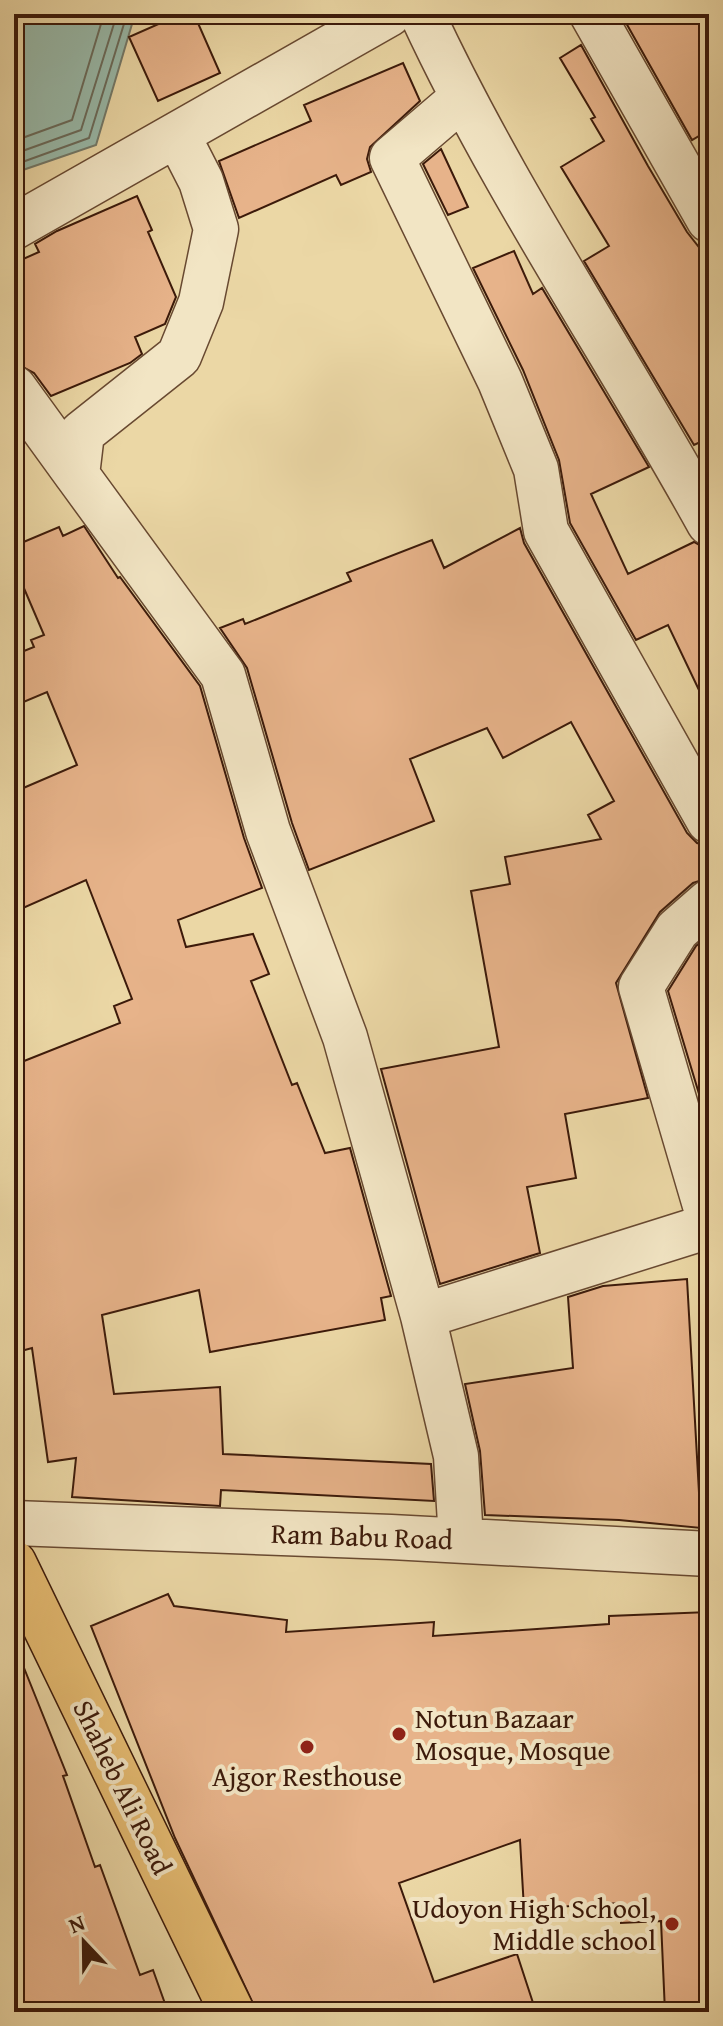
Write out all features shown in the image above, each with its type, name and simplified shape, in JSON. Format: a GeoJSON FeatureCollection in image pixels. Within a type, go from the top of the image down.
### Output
{"type":"FeatureCollection","features":[{"type":"Feature","properties":{"kind":"main road","name":"Shaheb Ali Road"},"geometry":{"type":"LineString","coordinates":[[14,1563],[232,2012]]}},
{"type":"Feature","properties":{"kind":"street"},"geometry":{"type":"LineString","coordinates":[[14,227],[389,14]]}},
{"type":"Feature","properties":{"kind":"street"},"geometry":{"type":"LineString","coordinates":[[422,14],[461,99],[501,173],[644,406],[709,523]]}},
{"type":"Feature","properties":{"kind":"street"},"geometry":{"type":"LineString","coordinates":[[592,14],[709,220]]}},
{"type":"Feature","properties":{"kind":"street"},"geometry":{"type":"LineString","coordinates":[[461,99],[392,158],[500,381],[536,469],[546,531],[709,821]]}},
{"type":"Feature","properties":{"kind":"street"},"geometry":{"type":"LineString","coordinates":[[77,475],[82,433],[179,356],[201,302],[216,229],[201,181],[178,136]]}},
{"type":"Feature","properties":{"kind":"street"},"geometry":{"type":"LineString","coordinates":[[14,388],[223,675],[268,831],[345,1037],[423,1316],[456,1456],[461,1540]]}},
{"type":"Feature","properties":{"kind":"street"},"geometry":{"type":"LineString","coordinates":[[709,902],[677,930],[641,987],[709,1219]]}},
{"type":"Feature","properties":{"kind":"street"},"geometry":{"type":"LineString","coordinates":[[423,1316],[709,1226]]}},
{"type":"Feature","properties":{"kind":"street","name":"Ram Babu Road"},"geometry":{"type":"LineString","coordinates":[[14,1523],[461,1540],[709,1554]]}},
{"type":"Feature","properties":{"kind":"water"},"geometry":{"type":"Polygon","coordinates":[[[14,14],[135,14],[96,145],[14,173],[14,14]]]}},
{"type":"Feature","properties":{"kind":"building"},"geometry":{"type":"Polygon","coordinates":[[[181,14],[194,14],[220,73],[158,101],[129,37],[181,14]]]}},
{"type":"Feature","properties":{"kind":"building"},"geometry":{"type":"Polygon","coordinates":[[[621,14],[709,14],[709,130],[692,140],[621,14]]]}},
{"type":"Feature","properties":{"kind":"building"},"geometry":{"type":"Polygon","coordinates":[[[581,45],[687,232],[709,260],[709,438],[694,445],[584,261],[609,246],[561,167],[604,141],[591,119],[595,117],[560,58],[581,45]]]}},
{"type":"Feature","properties":{"kind":"building"},"geometry":{"type":"Polygon","coordinates":[[[403,63],[420,101],[370,147],[367,159],[371,172],[341,185],[336,175],[239,218],[219,161],[311,121],[304,105],[403,63]]]}},
{"type":"Feature","properties":{"kind":"building"},"geometry":{"type":"Polygon","coordinates":[[[441,149],[468,207],[448,215],[423,164],[441,149]]]}},
{"type":"Feature","properties":{"kind":"building"},"geometry":{"type":"Polygon","coordinates":[[[137,196],[152,230],[148,232],[176,297],[165,324],[135,337],[142,354],[130,363],[51,396],[34,373],[17,364],[14,357],[14,263],[39,252],[35,244],[57,231],[137,196]]]}},
{"type":"Feature","properties":{"kind":"building"},"geometry":{"type":"Polygon","coordinates":[[[514,251],[533,294],[542,288],[649,467],[591,494],[628,574],[694,542],[701,546],[709,564],[709,711],[668,625],[636,640],[570,523],[559,460],[523,370],[473,268],[514,251]]]}},
{"type":"Feature","properties":{"kind":"building"},"geometry":{"type":"Polygon","coordinates":[[[84,526],[118,578],[200,686],[244,838],[262,888],[178,920],[186,947],[253,934],[269,974],[251,981],[292,1085],[297,1083],[325,1153],[350,1148],[391,1296],[381,1298],[385,1320],[210,1352],[199,1290],[102,1315],[114,1394],[220,1387],[223,1454],[431,1464],[434,1501],[221,1490],[220,1506],[72,1497],[76,1458],[48,1462],[32,1348],[14,1353],[14,1065],[120,1023],[114,1006],[132,999],[86,880],[14,912],[14,792],[77,765],[47,692],[14,706],[14,655],[34,647],[31,640],[44,635],[14,565],[14,546],[59,527],[63,536],[84,526]]]}},
{"type":"Feature","properties":{"kind":"building"},"geometry":{"type":"Polygon","coordinates":[[[520,528],[524,543],[687,833],[697,843],[709,846],[709,878],[693,883],[660,912],[616,983],[648,1098],[565,1114],[576,1178],[527,1187],[540,1253],[440,1284],[381,1069],[499,1047],[471,891],[510,884],[505,857],[601,839],[588,815],[614,801],[571,722],[503,758],[487,728],[410,759],[434,821],[309,870],[292,823],[247,668],[220,628],[243,619],[245,624],[351,581],[347,573],[432,540],[444,568],[520,528]]]}},
{"type":"Feature","properties":{"kind":"building"},"geometry":{"type":"Polygon","coordinates":[[[709,935],[709,1117],[706,1117],[668,991],[696,946],[709,935]]]}},
{"type":"Feature","properties":{"kind":"building"},"geometry":{"type":"Polygon","coordinates":[[[687,1279],[701,1528],[619,1520],[485,1515],[480,1451],[465,1384],[573,1368],[568,1297],[603,1286],[687,1279]]]}},
{"type":"Feature","properties":{"kind":"building"},"geometry":{"type":"Polygon","coordinates":[[[168,1594],[174,1606],[287,1620],[286,1632],[434,1622],[433,1636],[609,1624],[609,1616],[709,1612],[709,2012],[665,2012],[661,1921],[621,1923],[620,1903],[524,1909],[520,1840],[399,1883],[434,1982],[517,1954],[536,2012],[257,2012],[175,1838],[91,1626],[168,1594]]]}},
{"type":"Feature","properties":{"kind":"building"},"geometry":{"type":"Polygon","coordinates":[[[16,1648],[67,1775],[63,1776],[95,1867],[100,1865],[140,1975],[153,1970],[168,2012],[14,2012],[16,1648]]]}},
{"type":"Feature","properties":{"kind":"place","name":"Notun Bazaar Mosque, Mosque"},"geometry":{"type":"Point","coordinates":[399,1734]}},
{"type":"Feature","properties":{"kind":"place","name":"Ajgor Resthouse"},"geometry":{"type":"Point","coordinates":[307,1747]}},
{"type":"Feature","properties":{"kind":"place","name":"Udoyon High School, Middle school"},"geometry":{"type":"Point","coordinates":[672,1924]}}]}
